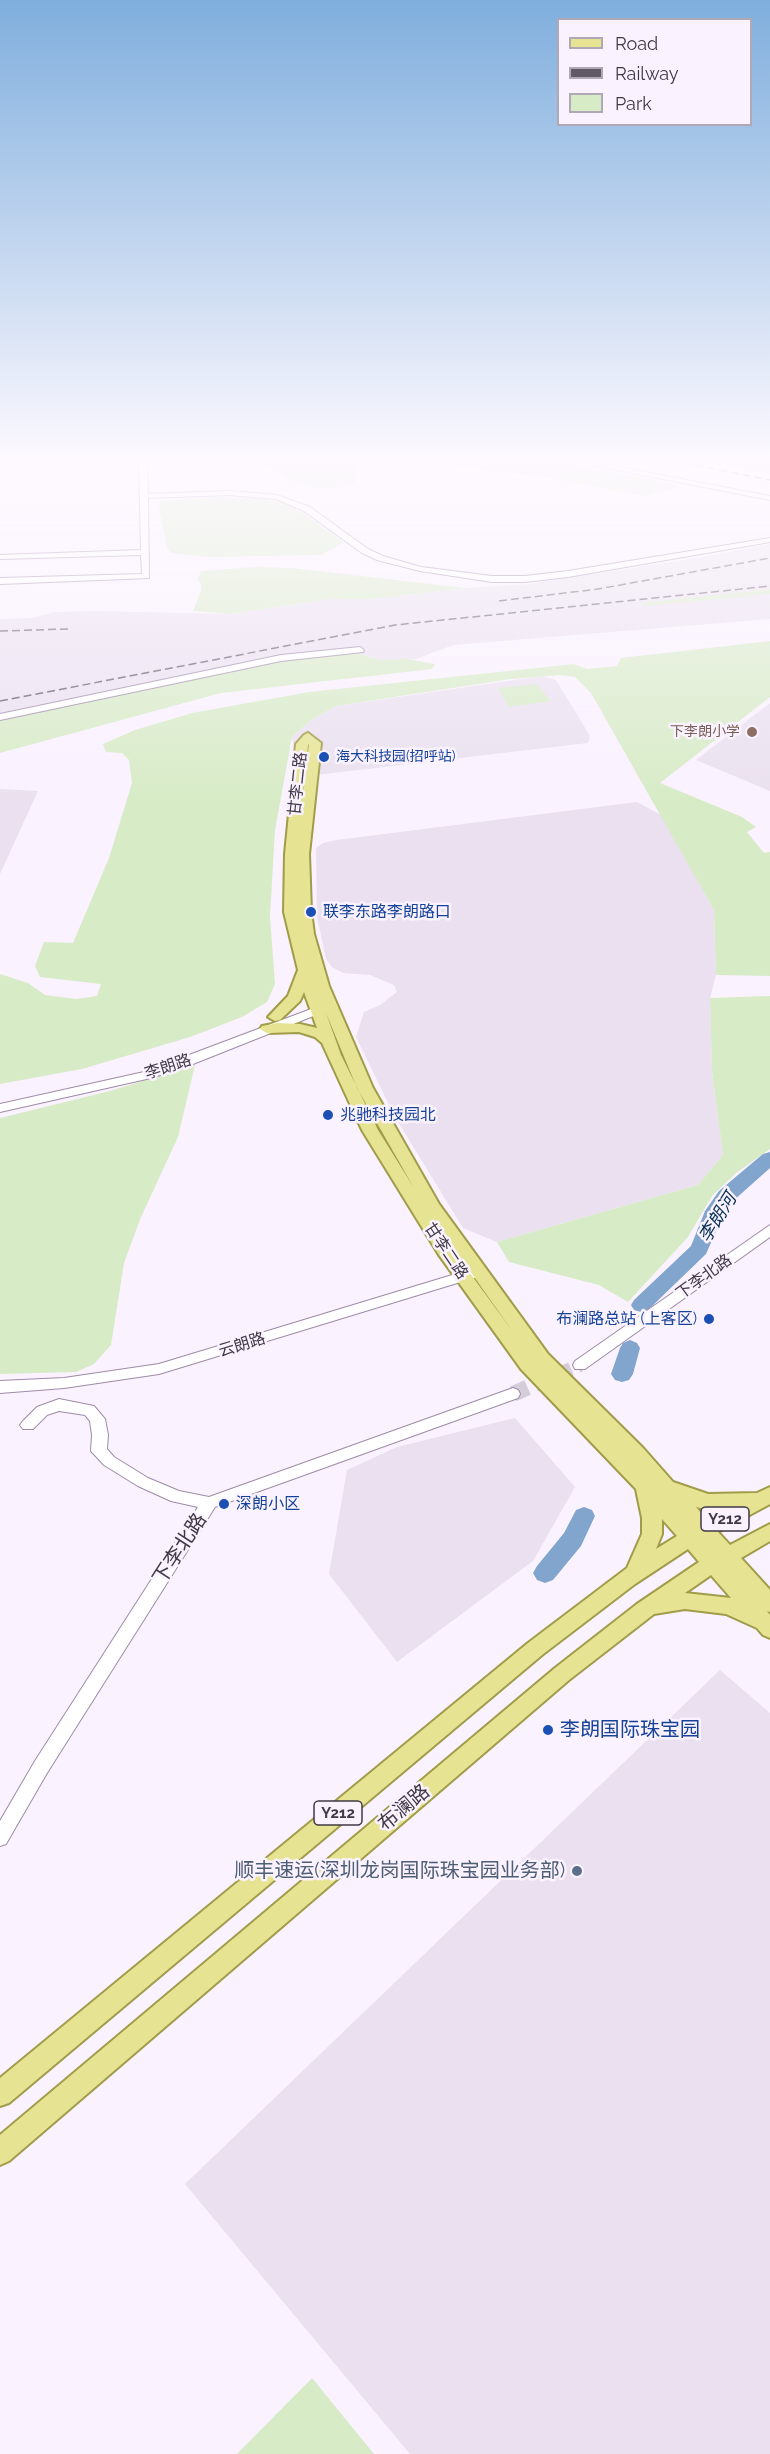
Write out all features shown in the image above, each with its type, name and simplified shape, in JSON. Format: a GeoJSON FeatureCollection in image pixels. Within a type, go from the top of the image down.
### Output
{"type":"FeatureCollection","features":[{"type":"Feature","properties":{"kind":"main road","name":"甘李二路"},"geometry":{"type":"LineString","coordinates":[[471,1275],[419,1211],[370,1130],[330,1042],[323,1004],[304,912],[303,854],[315,743],[308,737],[302,744],[291,863],[291,912],[304,968],[323,1004],[385,1127],[471,1275],[527,1364],[652,1483],[720,1560],[769,1628]]}},
{"type":"Feature","properties":{"kind":"main road"},"geometry":{"type":"LineString","coordinates":[[304,968],[302,983],[296,998],[271,1023],[278,1027],[310,1030],[330,1042]]}},
{"type":"Feature","properties":{"kind":"main road"},"geometry":{"type":"LineString","coordinates":[[628,1578],[641,1564],[652,1534],[649,1500],[652,1483],[708,1502],[746,1501],[768,1496]]}},
{"type":"Feature","properties":{"kind":"main road","name":"Y212"},"geometry":{"type":"LineString","coordinates":[[0,2094],[535,1649],[628,1578],[698,1534],[768,1496]]}},
{"type":"Feature","properties":{"kind":"main road","name":"布澜路"},"geometry":{"type":"LineString","coordinates":[[0,2152],[561,1674],[644,1610],[720,1560],[770,1532]]}},
{"type":"Feature","properties":{"kind":"main road","name":"甘李二路"},"geometry":{"type":"LineString","coordinates":[[720,1560],[770,1604]]}},
{"type":"Feature","properties":{"kind":"main road"},"geometry":{"type":"LineString","coordinates":[[644,1610],[663,1603],[708,1602],[729,1606],[749,1614],[769,1628]]}},
{"type":"Feature","properties":{"kind":"street"},"geometry":{"type":"LineString","coordinates":[[0,581],[146,576]]}},
{"type":"Feature","properties":{"kind":"street"},"geometry":{"type":"LineString","coordinates":[[464,576],[525,579],[555,576]]}},
{"type":"Feature","properties":{"kind":"street"},"geometry":{"type":"LineString","coordinates":[[0,717],[281,658],[360,650]]}},
{"type":"Feature","properties":{"kind":"street","name":"李朗路"},"geometry":{"type":"LineString","coordinates":[[0,1100],[144,1068],[323,1004]]}},
{"type":"Feature","properties":{"kind":"street","name":"李朗路"},"geometry":{"type":"LineString","coordinates":[[0,1108],[147,1075],[189,1061],[271,1023]]}},
{"type":"Feature","properties":{"kind":"street","name":"下李北路"},"geometry":{"type":"LineString","coordinates":[[580,1365],[770,1230]]}},
{"type":"Feature","properties":{"kind":"street","name":"云朗路"},"geometry":{"type":"LineString","coordinates":[[0,1387],[64,1383],[159,1369],[471,1275]]}},
{"type":"Feature","properties":{"kind":"street","name":"下李北路"},"geometry":{"type":"LineString","coordinates":[[0,1838],[41,1767],[209,1503],[513,1394]]}},
{"type":"Feature","properties":{"kind":"street"},"geometry":{"type":"LineString","coordinates":[[28,1425],[42,1411],[59,1405],[89,1410],[97,1419],[100,1435],[99,1451],[109,1461],[143,1482],[177,1497],[209,1503]]}},
{"type":"Feature","properties":{"kind":"shaded area"},"geometry":{"type":"Polygon","coordinates":[[[583,576],[770,576],[770,619],[453,645],[416,659],[397,661],[380,660],[356,653],[0,719],[0,619],[32,618],[54,612],[97,611],[230,614],[329,599],[372,599],[466,588],[528,584],[583,576]]]}},
{"type":"Feature","properties":{"kind":"shaded area"},"geometry":{"type":"Polygon","coordinates":[[[542,676],[556,680],[590,736],[588,743],[299,777],[292,737],[311,720],[336,706],[542,676]]]}},
{"type":"Feature","properties":{"kind":"shaded area","name":"下李朗小学"},"geometry":{"type":"Polygon","coordinates":[[[770,703],[770,791],[696,760],[770,703]]]}},
{"type":"Feature","properties":{"kind":"shaded area"},"geometry":{"type":"Polygon","coordinates":[[[0,789],[38,791],[0,874],[0,789]]]}},
{"type":"Feature","properties":{"kind":"shaded area"},"geometry":{"type":"Polygon","coordinates":[[[637,802],[661,815],[714,910],[716,975],[710,998],[712,1072],[723,1155],[698,1185],[497,1242],[463,1228],[395,1117],[356,1037],[364,1012],[380,1005],[397,992],[394,985],[370,975],[343,973],[332,967],[326,959],[317,917],[316,848],[323,843],[337,840],[637,802]]]}},
{"type":"Feature","properties":{"kind":"shaded area"},"geometry":{"type":"Polygon","coordinates":[[[515,1418],[575,1487],[533,1561],[397,1662],[329,1574],[347,1470],[397,1447],[515,1418]]]}},
{"type":"Feature","properties":{"kind":"shaded area","name":"李朗国际珠宝园"},"geometry":{"type":"Polygon","coordinates":[[[720,1670],[770,1713],[770,2454],[410,2454],[185,2184],[720,1670]]]}},
{"type":"Feature","properties":{"kind":"green space"},"geometry":{"type":"Polygon","coordinates":[[[199,576],[357,576],[466,588],[372,599],[329,599],[230,614],[193,611],[201,591],[199,576]]]}},
{"type":"Feature","properties":{"kind":"green space"},"geometry":{"type":"Polygon","coordinates":[[[770,589],[770,594],[644,606],[642,603],[770,589]]]}},
{"type":"Feature","properties":{"kind":"green space"},"geometry":{"type":"Polygon","coordinates":[[[770,641],[770,697],[660,783],[742,817],[756,827],[747,832],[764,853],[770,852],[770,976],[716,975],[714,910],[591,693],[575,677],[559,675],[511,679],[336,706],[311,720],[292,737],[275,830],[270,916],[275,984],[267,1002],[242,1017],[190,1037],[82,1069],[0,1084],[0,974],[28,983],[45,995],[77,999],[97,996],[101,984],[40,977],[35,966],[44,942],[73,943],[109,858],[132,783],[129,760],[122,753],[106,752],[103,744],[135,730],[192,713],[309,692],[574,664],[587,669],[617,666],[621,658],[770,641]]]}},
{"type":"Feature","properties":{"kind":"green space"},"geometry":{"type":"Polygon","coordinates":[[[356,653],[380,660],[408,659],[435,664],[432,669],[221,693],[0,753],[0,719],[281,660],[356,653]]]}},
{"type":"Feature","properties":{"kind":"green space"},"geometry":{"type":"Polygon","coordinates":[[[536,684],[551,701],[509,707],[498,688],[536,684]]]}},
{"type":"Feature","properties":{"kind":"green space"},"geometry":{"type":"Polygon","coordinates":[[[770,996],[770,1149],[736,1173],[712,1196],[688,1237],[628,1302],[599,1285],[509,1262],[497,1242],[698,1185],[723,1155],[712,1072],[710,998],[770,996]]]}},
{"type":"Feature","properties":{"kind":"green space"},"geometry":{"type":"Polygon","coordinates":[[[195,1065],[178,1137],[141,1217],[124,1263],[111,1345],[94,1364],[76,1372],[0,1374],[0,1118],[110,1091],[195,1065]]]}},
{"type":"Feature","properties":{"kind":"green space"},"geometry":{"type":"Polygon","coordinates":[[[312,2378],[374,2454],[237,2454],[312,2378]]]}},
{"type":"Feature","properties":{"kind":"waterway","name":"李朗河"},"geometry":{"type":"LineString","coordinates":[[641,1305],[699,1249],[715,1211],[726,1196],[770,1158]]}},
{"type":"Feature","properties":{"kind":"waterway","name":"李朗河"},"geometry":{"type":"LineString","coordinates":[[622,1374],[630,1348]]}},
{"type":"Feature","properties":{"kind":"waterway","name":"李朗河"},"geometry":{"type":"LineString","coordinates":[[545,1573],[573,1539],[584,1516]]}},
{"type":"Feature","properties":{"kind":"tunnel"},"geometry":{"type":"LineString","coordinates":[[539,1383],[580,1365]]}},
{"type":"Feature","properties":{"kind":"tunnel"},"geometry":{"type":"LineString","coordinates":[[513,1394],[542,1381]]}},
{"type":"Feature","properties":{"kind":"railway"},"geometry":{"type":"LineString","coordinates":[[499,601],[598,589],[673,576]]}},
{"type":"Feature","properties":{"kind":"railway"},"geometry":{"type":"LineString","coordinates":[[0,701],[395,625],[770,586]]}},
{"type":"Feature","properties":{"kind":"railway"},"geometry":{"type":"LineString","coordinates":[[0,631],[68,629]]}},
{"type":"Feature","properties":{"kind":"place","name":"下李朗小学"},"geometry":{"type":"Point","coordinates":[752,732]}},
{"type":"Feature","properties":{"kind":"place","name":"海大科技园(招呼站)"},"geometry":{"type":"Point","coordinates":[324,757]}},
{"type":"Feature","properties":{"kind":"place","name":"联李东路李朗路口"},"geometry":{"type":"Point","coordinates":[311,912]}},
{"type":"Feature","properties":{"kind":"place","name":"兆驰科技园北"},"geometry":{"type":"Point","coordinates":[328,1115]}},
{"type":"Feature","properties":{"kind":"place","name":"布澜路总站 (上客区)"},"geometry":{"type":"Point","coordinates":[709,1319]}},
{"type":"Feature","properties":{"kind":"place","name":"深朗小区"},"geometry":{"type":"Point","coordinates":[224,1504]}},
{"type":"Feature","properties":{"kind":"place","name":"李朗国际珠宝园"},"geometry":{"type":"Point","coordinates":[548,1730]}},
{"type":"Feature","properties":{"kind":"place","name":"顺丰速运(深圳龙岗国际珠宝园业务部)"},"geometry":{"type":"Point","coordinates":[577,1871]}}]}
